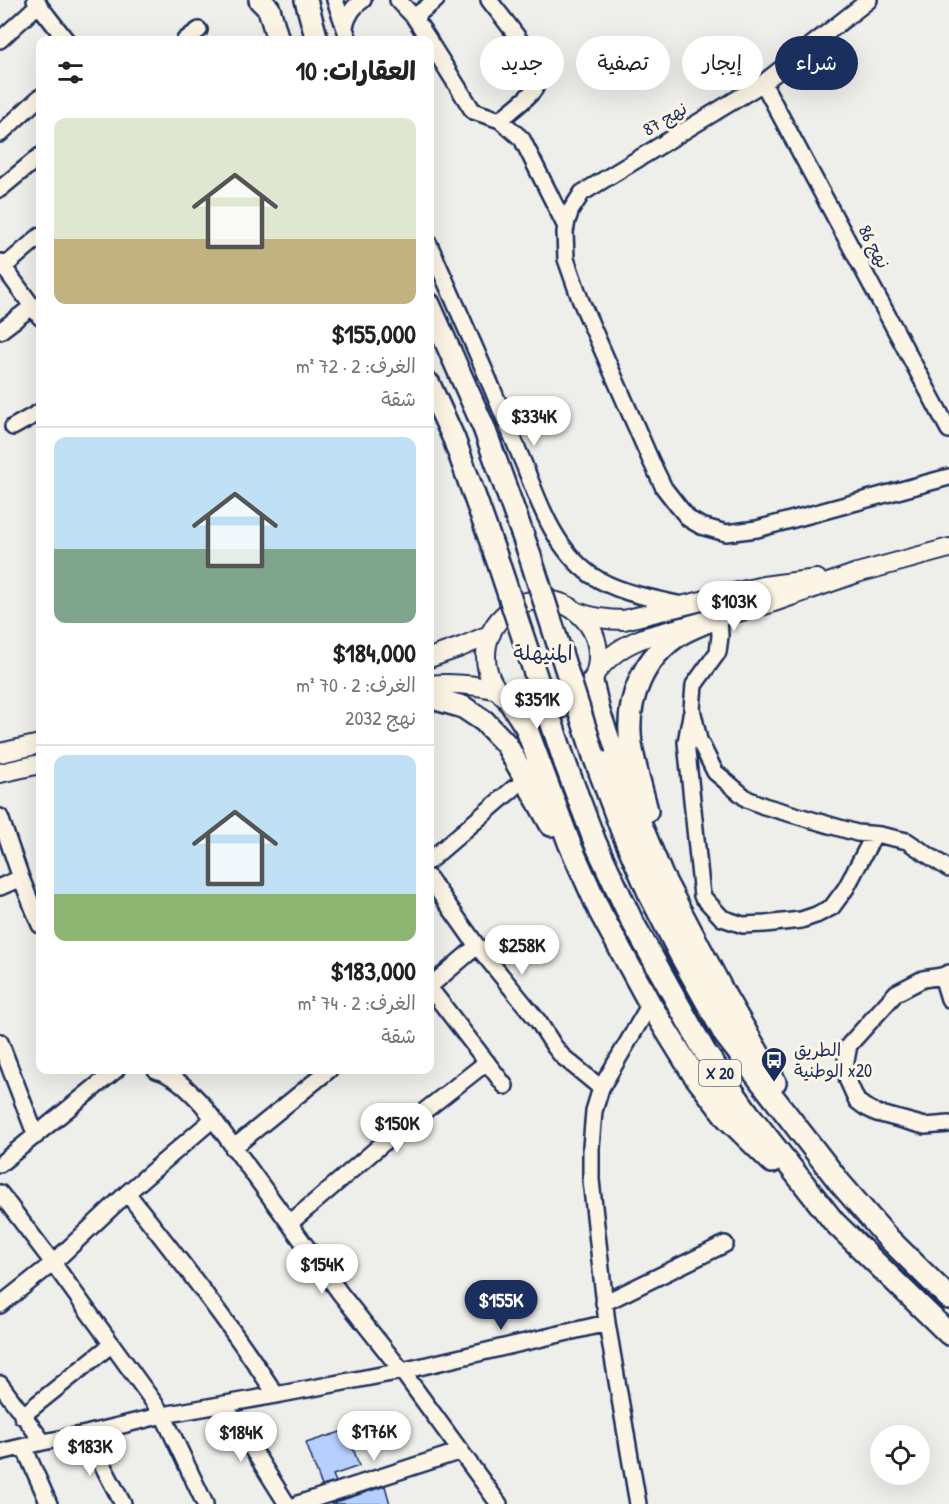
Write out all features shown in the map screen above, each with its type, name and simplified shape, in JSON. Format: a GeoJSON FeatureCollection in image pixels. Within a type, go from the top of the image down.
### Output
{"type":"FeatureCollection","features":[{"type":"Feature","properties":{"kind":"highway"},"geometry":{"type":"LineString","coordinates":[[306,0],[316,36]]}},
{"type":"Feature","properties":{"kind":"highway"},"geometry":{"type":"LineString","coordinates":[[265,4],[277,36]]}},
{"type":"Feature","properties":{"kind":"highway","name":"X 20"},"geometry":{"type":"LineString","coordinates":[[434,315],[484,428],[527,547],[594,756],[622,831],[650,896],[681,956],[725,1035],[840,1183],[886,1236],[949,1298]]}},
{"type":"Feature","properties":{"kind":"highway","name":"X 20"},"geometry":{"type":"LineString","coordinates":[[434,395],[454,439],[496,556],[565,763],[595,842],[631,919],[705,1052],[748,1113],[834,1222]]}},
{"type":"Feature","properties":{"kind":"highway"},"geometry":{"type":"LineString","coordinates":[[677,906],[653,834],[640,783],[631,743],[630,716],[642,673],[653,658],[681,634],[715,619]]}},
{"type":"Feature","properties":{"kind":"highway","name":"X 20"},"geometry":{"type":"LineString","coordinates":[[594,677],[599,712],[628,794],[662,876],[724,994],[797,1121],[840,1183]]}},
{"type":"Feature","properties":{"kind":"highway","name":"X 20"},"geometry":{"type":"LineString","coordinates":[[504,696],[526,727],[570,845],[600,912],[650,1004],[692,1072],[728,1119],[949,1334]]}},
{"type":"Feature","properties":{"kind":"highway"},"geometry":{"type":"LineString","coordinates":[[434,698],[463,707],[484,721],[506,744],[600,912]]}},
{"type":"Feature","properties":{"kind":"main road"},"geometry":{"type":"LineString","coordinates":[[434,684],[470,684],[504,696],[524,710],[556,711],[571,705],[583,695],[606,660],[618,651],[646,637],[768,604],[857,573],[949,548]]}},
{"type":"Feature","properties":{"kind":"main road"},"geometry":{"type":"LineString","coordinates":[[504,696],[490,677],[487,648],[497,624],[510,611],[527,602],[546,600],[565,605],[590,617],[624,620],[763,586],[857,573]]}},
{"type":"Feature","properties":{"kind":"main road"},"geometry":{"type":"LineString","coordinates":[[575,611],[587,623],[595,638],[598,655],[594,677]]}},
{"type":"Feature","properties":{"kind":"main road"},"geometry":{"type":"LineString","coordinates":[[434,656],[491,634]]}},
{"type":"Feature","properties":{"kind":"main road"},"geometry":{"type":"LineString","coordinates":[[0,753],[36,745]]}},
{"type":"Feature","properties":{"kind":"main road"},"geometry":{"type":"LineString","coordinates":[[0,772],[36,765]]}},
{"type":"Feature","properties":{"kind":"street"},"geometry":{"type":"LineString","coordinates":[[335,0],[347,33]]}},
{"type":"Feature","properties":{"kind":"street"},"geometry":{"type":"LineString","coordinates":[[347,33],[347,17],[352,9],[363,0]]}},
{"type":"Feature","properties":{"kind":"street"},"geometry":{"type":"LineString","coordinates":[[398,0],[414,17],[426,36]]}},
{"type":"Feature","properties":{"kind":"street"},"geometry":{"type":"LineString","coordinates":[[414,17],[436,0]]}},
{"type":"Feature","properties":{"kind":"street"},"geometry":{"type":"LineString","coordinates":[[489,0],[528,52],[538,74],[534,90],[500,120]]}},
{"type":"Feature","properties":{"kind":"street","name":"نهج 87"},"geometry":{"type":"LineString","coordinates":[[763,83],[869,0]]}},
{"type":"Feature","properties":{"kind":"street"},"geometry":{"type":"LineString","coordinates":[[0,40],[37,2],[63,36]]}},
{"type":"Feature","properties":{"kind":"street"},"geometry":{"type":"LineString","coordinates":[[191,36],[200,30]]}},
{"type":"Feature","properties":{"kind":"street"},"geometry":{"type":"LineString","coordinates":[[434,49],[473,111],[500,120],[522,139],[566,227],[566,259],[572,279],[651,461],[664,488],[689,519],[701,526],[726,533],[757,529],[949,477]]}},
{"type":"Feature","properties":{"kind":"street","name":"نهج 86"},"geometry":{"type":"LineString","coordinates":[[763,83],[949,430]]}},
{"type":"Feature","properties":{"kind":"street","name":"نهج 87"},"geometry":{"type":"LineString","coordinates":[[566,227],[571,210],[582,193],[751,90]]}},
{"type":"Feature","properties":{"kind":"street"},"geometry":{"type":"LineString","coordinates":[[0,134],[36,102]]}},
{"type":"Feature","properties":{"kind":"street"},"geometry":{"type":"LineString","coordinates":[[0,189],[36,159]]}},
{"type":"Feature","properties":{"kind":"street"},"geometry":{"type":"LineString","coordinates":[[0,331],[36,305],[2,265],[36,239]]}},
{"type":"Feature","properties":{"kind":"street"},"geometry":{"type":"LineString","coordinates":[[434,255],[538,501],[561,545],[575,561],[609,585],[685,606]]}},
{"type":"Feature","properties":{"kind":"street"},"geometry":{"type":"LineString","coordinates":[[13,427],[36,414]]}},
{"type":"Feature","properties":{"kind":"street"},"geometry":{"type":"LineString","coordinates":[[715,619],[720,636],[718,652],[694,685],[686,742],[702,896],[722,918],[743,925],[801,920],[816,915],[832,907],[846,888],[874,835]]}},
{"type":"Feature","properties":{"kind":"street"},"geometry":{"type":"LineString","coordinates":[[692,709],[699,740],[715,772],[747,798],[764,806],[857,833],[907,841],[949,869]]}},
{"type":"Feature","properties":{"kind":"street"},"geometry":{"type":"LineString","coordinates":[[434,857],[514,788]]}},
{"type":"Feature","properties":{"kind":"street"},"geometry":{"type":"LineString","coordinates":[[0,816],[36,915]]}},
{"type":"Feature","properties":{"kind":"street"},"geometry":{"type":"LineString","coordinates":[[0,887],[21,878]]}},
{"type":"Feature","properties":{"kind":"street"},"geometry":{"type":"LineString","coordinates":[[434,885],[477,946],[538,1021],[562,1056],[601,1088]]}},
{"type":"Feature","properties":{"kind":"street"},"geometry":{"type":"LineString","coordinates":[[434,983],[477,946]]}},
{"type":"Feature","properties":{"kind":"street"},"geometry":{"type":"LineString","coordinates":[[949,999],[945,974],[923,979],[896,993],[849,1045],[844,1066],[857,1101],[866,1107],[877,1113],[925,1126],[949,1124]]}},
{"type":"Feature","properties":{"kind":"street"},"geometry":{"type":"LineString","coordinates":[[434,993],[505,1086]]}},
{"type":"Feature","properties":{"kind":"street"},"geometry":{"type":"LineString","coordinates":[[638,1504],[604,1303],[591,1180],[591,1147],[594,1112],[601,1088],[650,1004]]}},
{"type":"Feature","properties":{"kind":"street"},"geometry":{"type":"LineString","coordinates":[[0,1042],[36,1136]]}},
{"type":"Feature","properties":{"kind":"street"},"geometry":{"type":"LineString","coordinates":[[290,1223],[381,1145],[487,1062]]}},
{"type":"Feature","properties":{"kind":"street"},"geometry":{"type":"LineString","coordinates":[[0,1164],[111,1074]]}},
{"type":"Feature","properties":{"kind":"street"},"geometry":{"type":"LineString","coordinates":[[168,1074],[192,1093],[213,1119],[340,1293],[402,1371],[499,1504]]}},
{"type":"Feature","properties":{"kind":"street"},"geometry":{"type":"LineString","coordinates":[[233,1148],[324,1074]]}},
{"type":"Feature","properties":{"kind":"street"},"geometry":{"type":"LineString","coordinates":[[0,1305],[53,1263],[127,1193],[213,1119]]}},
{"type":"Feature","properties":{"kind":"street"},"geometry":{"type":"LineString","coordinates":[[0,1193],[163,1415],[205,1504]]}},
{"type":"Feature","properties":{"kind":"street"},"geometry":{"type":"LineString","coordinates":[[127,1193],[206,1295],[276,1395]]}},
{"type":"Feature","properties":{"kind":"street"},"geometry":{"type":"LineString","coordinates":[[604,1303],[725,1244]]}},
{"type":"Feature","properties":{"kind":"street"},"geometry":{"type":"LineString","coordinates":[[0,1452],[163,1415],[402,1371],[607,1323]]}},
{"type":"Feature","properties":{"kind":"street"},"geometry":{"type":"LineString","coordinates":[[22,1416],[112,1344]]}},
{"type":"Feature","properties":{"kind":"street"},"geometry":{"type":"LineString","coordinates":[[0,1384],[43,1442]]}},
{"type":"Feature","properties":{"kind":"street"},"geometry":{"type":"LineString","coordinates":[[224,1404],[287,1504]]}},
{"type":"Feature","properties":{"kind":"street"},"geometry":{"type":"LineString","coordinates":[[86,1434],[123,1504]]}},
{"type":"Feature","properties":{"kind":"street"},"geometry":{"type":"LineString","coordinates":[[24,1447],[49,1504]]}},
{"type":"Feature","properties":{"kind":"street"},"geometry":{"type":"LineString","coordinates":[[298,1504],[461,1451]]}},
{"type":"Feature","properties":{"kind":"building"},"geometry":{"type":"Polygon","coordinates":[[[347,1430],[359,1466],[333,1475],[336,1482],[322,1486],[306,1443],[347,1430]]]}},
{"type":"Feature","properties":{"kind":"building"},"geometry":{"type":"Polygon","coordinates":[[[385,1486],[390,1504],[330,1504],[385,1486]]]}},
{"type":"Feature","properties":{"kind":"place","name":"الطريق الوطنية x20"},"geometry":{"type":"Point","coordinates":[774,1083]}},
{"type":"Feature","properties":{"kind":"district","name":"المنيهلة"},"geometry":{"type":"Point","coordinates":[543,653]}}]}
